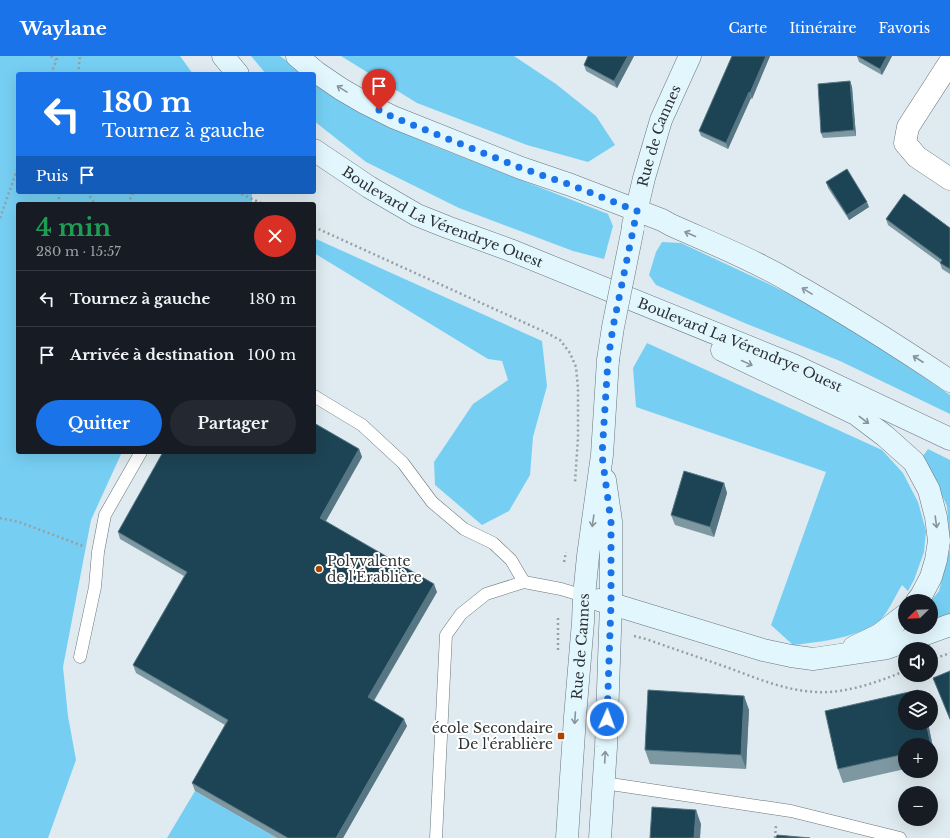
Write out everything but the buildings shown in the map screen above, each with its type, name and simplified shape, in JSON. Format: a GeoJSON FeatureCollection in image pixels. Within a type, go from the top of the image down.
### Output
{"type":"FeatureCollection","features":[{"type":"Feature","properties":{"kind":"main road"},"geometry":{"type":"LineString","coordinates":[[223,56],[236,72]]}},
{"type":"Feature","properties":{"kind":"main road"},"geometry":{"type":"LineString","coordinates":[[297,56],[316,72],[341,89],[393,117],[521,168],[571,185],[635,219],[662,220],[789,280],[916,358],[950,381]]}},
{"type":"Feature","properties":{"kind":"main road","name":"Rue de Cannes"},"geometry":{"type":"LineString","coordinates":[[567,838],[584,596],[602,455],[608,360],[613,327],[644,178],[661,120],[690,56]]}},
{"type":"Feature","properties":{"kind":"main road","name":"Boulevard La Vérendrye Ouest"},"geometry":{"type":"LineString","coordinates":[[316,151],[370,187],[417,215],[510,250],[793,365],[950,439]]}},
{"type":"Feature","properties":{"kind":"main road"},"geometry":{"type":"LineString","coordinates":[[574,277],[737,358],[856,414],[885,436],[914,462],[929,490],[936,517],[939,541],[931,577],[922,594]]}},
{"type":"Feature","properties":{"kind":"main road","name":"Rue de Cannes"},"geometry":{"type":"LineString","coordinates":[[600,838],[604,783],[611,603],[611,522],[602,455]]}},
{"type":"Feature","properties":{"kind":"main road"},"geometry":{"type":"LineString","coordinates":[[584,596],[763,650],[813,659],[887,648],[950,625]]}},
{"type":"Feature","properties":{"kind":"main road"},"geometry":{"type":"LineString","coordinates":[[837,656],[879,634],[898,620]]}},
{"type":"Feature","properties":{"kind":"street"},"geometry":{"type":"LineString","coordinates":[[950,62],[908,127],[906,143],[917,157],[950,179]]}},
{"type":"Feature","properties":{"kind":"lane"},"geometry":{"type":"LineString","coordinates":[[316,397],[362,425],[403,464],[432,502],[464,529],[493,543],[511,560],[524,582]]}},
{"type":"Feature","properties":{"kind":"lane"},"geometry":{"type":"LineString","coordinates":[[80,657],[95,587],[98,552],[105,515],[140,454]]}},
{"type":"Feature","properties":{"kind":"lane"},"geometry":{"type":"LineString","coordinates":[[436,838],[446,635],[461,614],[486,594],[524,582],[561,589],[584,596]]}},
{"type":"Feature","properties":{"kind":"lane"},"geometry":{"type":"LineString","coordinates":[[604,783],[791,810],[900,838]]}},
{"type":"Feature","properties":{"kind":"path"},"geometry":{"type":"LineString","coordinates":[[51,56],[56,60]]}},
{"type":"Feature","properties":{"kind":"path"},"geometry":{"type":"LineString","coordinates":[[52,72],[58,56]]}},
{"type":"Feature","properties":{"kind":"path"},"geometry":{"type":"LineString","coordinates":[[78,72],[80,56]]}},
{"type":"Feature","properties":{"kind":"path"},"geometry":{"type":"LineString","coordinates":[[0,218],[16,173]]}},
{"type":"Feature","properties":{"kind":"path"},"geometry":{"type":"LineString","coordinates":[[241,194],[259,202]]}},
{"type":"Feature","properties":{"kind":"path"},"geometry":{"type":"LineString","coordinates":[[316,228],[546,332],[560,340],[570,352],[576,367],[578,431],[575,483]]}},
{"type":"Feature","properties":{"kind":"path"},"geometry":{"type":"LineString","coordinates":[[0,518],[19,522],[98,552]]}},
{"type":"Feature","properties":{"kind":"path"},"geometry":{"type":"LineString","coordinates":[[564,562],[567,546]]}},
{"type":"Feature","properties":{"kind":"path"},"geometry":{"type":"LineString","coordinates":[[938,657],[950,653]]}},
{"type":"Feature","properties":{"kind":"shaded area"},"geometry":{"type":"Polygon","coordinates":[[[0,56],[180,56],[192,72],[16,72],[16,194],[252,194],[252,202],[16,202],[16,454],[121,454],[91,520],[63,667],[68,716],[76,760],[48,838],[0,838],[0,56]]]}},
{"type":"Feature","properties":{"kind":"shaded area"},"geometry":{"type":"Polygon","coordinates":[[[251,56],[280,56],[302,72],[264,72],[251,56]]]}},
{"type":"Feature","properties":{"kind":"shaded area"},"geometry":{"type":"Polygon","coordinates":[[[341,56],[514,56],[556,84],[596,116],[615,145],[588,162],[527,145],[417,103],[341,56]]]}},
{"type":"Feature","properties":{"kind":"shaded area"},"geometry":{"type":"Polygon","coordinates":[[[316,82],[383,124],[434,146],[608,214],[613,226],[604,259],[573,251],[459,208],[366,162],[316,123],[316,82]]]}},
{"type":"Feature","properties":{"kind":"shaded area"},"geometry":{"type":"Polygon","coordinates":[[[316,239],[542,341],[547,386],[533,437],[530,475],[509,511],[482,525],[435,485],[434,462],[473,404],[508,380],[502,361],[488,359],[316,254],[316,239]]]}},
{"type":"Feature","properties":{"kind":"shaded area"},"geometry":{"type":"Polygon","coordinates":[[[662,242],[681,243],[769,284],[849,327],[950,395],[950,414],[840,361],[747,324],[656,285],[649,275],[656,252],[662,242]]]}},
{"type":"Feature","properties":{"kind":"shaded area"},"geometry":{"type":"Polygon","coordinates":[[[647,343],[882,450],[903,473],[918,502],[926,531],[924,552],[914,580],[908,591],[902,585],[881,619],[862,631],[851,635],[793,645],[771,625],[826,472],[636,407],[633,368],[647,343]]]}},
{"type":"Feature","properties":{"kind":"shaded area"},"geometry":{"type":"Polygon","coordinates":[[[928,449],[950,460],[950,542],[947,506],[923,456],[928,449]]]}},
{"type":"Feature","properties":{"kind":"shaded area"},"geometry":{"type":"Polygon","coordinates":[[[950,548],[950,615],[938,619],[938,594],[937,594],[939,591],[950,548]]]}},
{"type":"Feature","properties":{"kind":"shaded area"},"geometry":{"type":"Polygon","coordinates":[[[195,791],[277,838],[167,838],[195,791]]]}},
{"type":"Feature","properties":{"kind":"place","name":"Polyvalente de l'Érablière"},"geometry":{"type":"Point","coordinates":[319,569]}},
{"type":"Feature","properties":{"kind":"place","name":"école Secondaire De l'érablière"},"geometry":{"type":"Point","coordinates":[561,736]}},
{"type":"Feature","properties":{"kind":"route"},"geometry":{"type":"LineString","coordinates":[[379,110],[521,168],[571,185],[637,211],[613,327],[608,360],[602,455],[611,522],[611,603],[607,719]]}}]}
